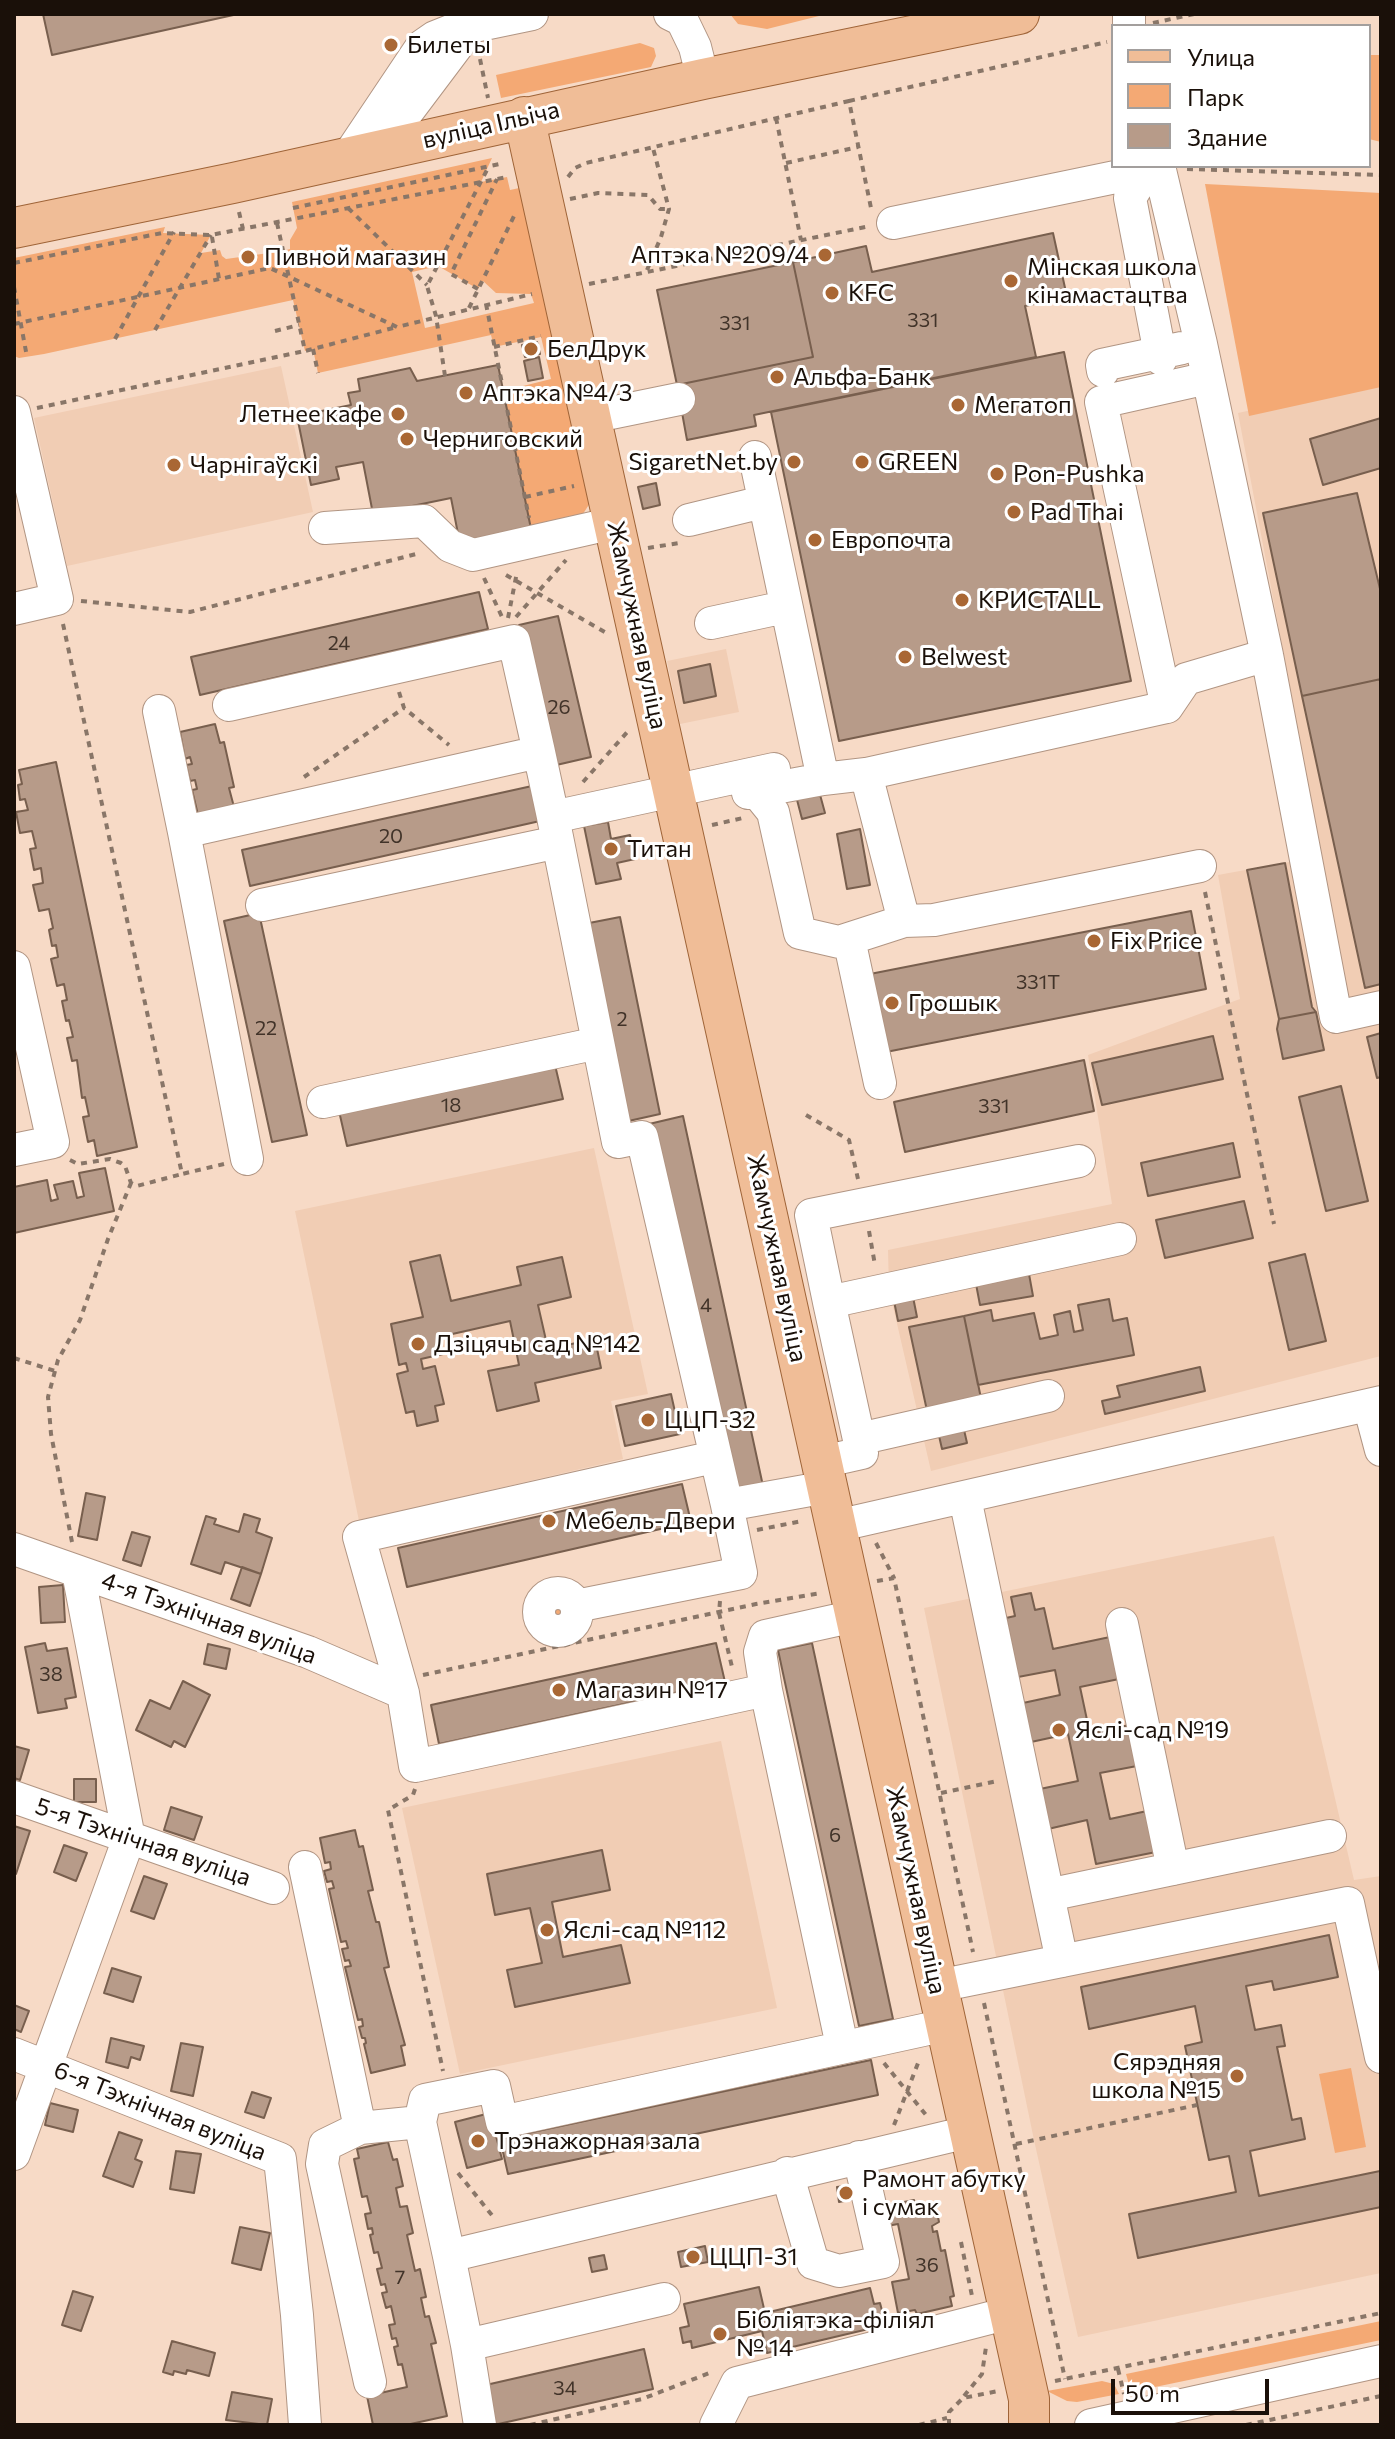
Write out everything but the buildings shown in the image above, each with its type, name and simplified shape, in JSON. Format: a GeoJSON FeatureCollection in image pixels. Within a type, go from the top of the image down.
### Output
{"type":"FeatureCollection","features":[{"type":"Feature","properties":{"kind":"main road","name":"вуліца Ільіча"},"geometry":{"type":"LineString","coordinates":[[14,228],[347,158],[967,20],[1019,14]]}},
{"type":"Feature","properties":{"kind":"main road","name":"Жамчужная вуліца"},"geometry":{"type":"LineString","coordinates":[[524,117],[614,523],[683,809],[852,1601],[938,1986],[934,2039],[954,2134],[994,2317],[1025,2410]]}},
{"type":"Feature","properties":{"kind":"street"},"geometry":{"type":"LineString","coordinates":[[347,158],[422,46],[435,37],[472,26],[532,14]]}},
{"type":"Feature","properties":{"kind":"street"},"geometry":{"type":"LineString","coordinates":[[670,14],[682,20],[695,47],[703,79]]}},
{"type":"Feature","properties":{"kind":"street"},"geometry":{"type":"LineString","coordinates":[[879,219],[1155,168],[1153,373],[1267,655],[1336,1017],[1381,1007]]}},
{"type":"Feature","properties":{"kind":"street"},"geometry":{"type":"LineString","coordinates":[[1153,373],[1101,402],[1167,707]]}},
{"type":"Feature","properties":{"kind":"street"},"geometry":{"type":"LineString","coordinates":[[593,426],[677,410]]}},
{"type":"Feature","properties":{"kind":"street"},"geometry":{"type":"LineString","coordinates":[[14,609],[57,599],[24,415]]}},
{"type":"Feature","properties":{"kind":"street"},"geometry":{"type":"LineString","coordinates":[[755,457],[823,779]]}},
{"type":"Feature","properties":{"kind":"street"},"geometry":{"type":"LineString","coordinates":[[689,520],[763,502]]}},
{"type":"Feature","properties":{"kind":"street"},"geometry":{"type":"LineString","coordinates":[[325,528],[424,521],[461,550],[527,543],[614,523]]}},
{"type":"Feature","properties":{"kind":"street"},"geometry":{"type":"LineString","coordinates":[[711,623],[785,607]]}},
{"type":"Feature","properties":{"kind":"street"},"geometry":{"type":"LineString","coordinates":[[229,705],[514,641],[618,1142],[642,1137],[741,1573],[576,1606]]}},
{"type":"Feature","properties":{"kind":"street"},"geometry":{"type":"LineString","coordinates":[[262,905],[555,829],[683,809],[823,779],[866,774],[1167,707],[1186,679],[1267,655]]}},
{"type":"Feature","properties":{"kind":"street"},"geometry":{"type":"LineString","coordinates":[[159,711],[247,1159]]}},
{"type":"Feature","properties":{"kind":"street"},"geometry":{"type":"LineString","coordinates":[[184,832],[539,752]]}},
{"type":"Feature","properties":{"kind":"street"},"geometry":{"type":"LineString","coordinates":[[866,774],[904,921]]}},
{"type":"Feature","properties":{"kind":"street"},"geometry":{"type":"LineString","coordinates":[[768,791],[800,933],[839,942],[904,921],[934,920],[1200,866]]}},
{"type":"Feature","properties":{"kind":"street"},"geometry":{"type":"LineString","coordinates":[[849,939],[880,1083]]}},
{"type":"Feature","properties":{"kind":"street"},"geometry":{"type":"LineString","coordinates":[[14,967],[53,1142],[14,1150]]}},
{"type":"Feature","properties":{"kind":"street"},"geometry":{"type":"LineString","coordinates":[[323,1102],[598,1043]]}},
{"type":"Feature","properties":{"kind":"street"},"geometry":{"type":"LineString","coordinates":[[727,1505],[825,1474],[862,1453],[811,1215],[1079,1161]]}},
{"type":"Feature","properties":{"kind":"street"},"geometry":{"type":"LineString","coordinates":[[829,1302],[1120,1239]]}},
{"type":"Feature","properties":{"kind":"street"},"geometry":{"type":"LineString","coordinates":[[859,1439],[1048,1396]]}},
{"type":"Feature","properties":{"kind":"street"},"geometry":{"type":"LineString","coordinates":[[836,1526],[1375,1404],[1381,1450]]}},
{"type":"Feature","properties":{"kind":"street"},"geometry":{"type":"LineString","coordinates":[[714,1457],[359,1537],[413,1684],[415,1766],[752,1693]]}},
{"type":"Feature","properties":{"kind":"street"},"geometry":{"type":"LineString","coordinates":[[965,1498],[1062,1961]]}},
{"type":"Feature","properties":{"kind":"street","name":"4-я Тэхнічная вуліца"},"geometry":{"type":"LineString","coordinates":[[14,1549],[308,1652],[413,1684]]}},
{"type":"Feature","properties":{"kind":"street"},"geometry":{"type":"LineString","coordinates":[[14,2154],[129,1838],[78,1572]]}},
{"type":"Feature","properties":{"kind":"street"},"geometry":{"type":"LineString","coordinates":[[842,2046],[752,1693],[765,1636],[852,1601]]}},
{"type":"Feature","properties":{"kind":"street"},"geometry":{"type":"LineString","coordinates":[[1122,1624],[1173,1869]]}},
{"type":"Feature","properties":{"kind":"street","name":"5-я Тэхнічная вуліца"},"geometry":{"type":"LineString","coordinates":[[14,1797],[273,1888]]}},
{"type":"Feature","properties":{"kind":"street"},"geometry":{"type":"LineString","coordinates":[[1048,1895],[1330,1836]]}},
{"type":"Feature","properties":{"kind":"street"},"geometry":{"type":"LineString","coordinates":[[305,1867],[360,2128]]}},
{"type":"Feature","properties":{"kind":"street"},"geometry":{"type":"LineString","coordinates":[[938,1986],[1348,1903],[1381,2057]]}},
{"type":"Feature","properties":{"kind":"street"},"geometry":{"type":"LineString","coordinates":[[480,2425],[467,2345],[420,2122],[425,2100],[494,2086],[502,2122],[842,2046],[934,2039]]}},
{"type":"Feature","properties":{"kind":"street","name":"6-я Тэхнічная вуліца"},"geometry":{"type":"LineString","coordinates":[[14,2054],[280,2159],[305,2425]]}},
{"type":"Feature","properties":{"kind":"street"},"geometry":{"type":"LineString","coordinates":[[370,2382],[322,2164],[325,2145],[360,2128],[420,2122]]}},
{"type":"Feature","properties":{"kind":"street"},"geometry":{"type":"LineString","coordinates":[[449,2256],[954,2134]]}},
{"type":"Feature","properties":{"kind":"street"},"geometry":{"type":"LineString","coordinates":[[787,2173],[813,2263],[839,2271],[883,2262],[859,2157]]}},
{"type":"Feature","properties":{"kind":"street"},"geometry":{"type":"LineString","coordinates":[[467,2345],[664,2299]]}},
{"type":"Feature","properties":{"kind":"street"},"geometry":{"type":"LineString","coordinates":[[716,2425],[737,2383],[994,2317]]}},
{"type":"Feature","properties":{"kind":"street"},"geometry":{"type":"LineString","coordinates":[[1091,2425],[1381,2361]]}},
{"type":"Feature","properties":{"kind":"path"},"geometry":{"type":"LineString","coordinates":[[1149,24],[1194,14]]}},
{"type":"Feature","properties":{"kind":"path"},"geometry":{"type":"LineString","coordinates":[[570,212],[567,199],[569,174],[575,168],[1111,40]]}},
{"type":"Feature","properties":{"kind":"path"},"geometry":{"type":"LineString","coordinates":[[579,286],[801,240],[879,219],[849,101]]}},
{"type":"Feature","properties":{"kind":"path"},"geometry":{"type":"LineString","coordinates":[[776,118],[801,240]]}},
{"type":"Feature","properties":{"kind":"path"},"geometry":{"type":"LineString","coordinates":[[786,163],[859,147]]}},
{"type":"Feature","properties":{"kind":"path"},"geometry":{"type":"LineString","coordinates":[[647,270],[669,209],[653,148]]}},
{"type":"Feature","properties":{"kind":"path"},"geometry":{"type":"LineString","coordinates":[[293,208],[504,163]]}},
{"type":"Feature","properties":{"kind":"path"},"geometry":{"type":"LineString","coordinates":[[427,286],[489,166]]}},
{"type":"Feature","properties":{"kind":"path"},"geometry":{"type":"LineString","coordinates":[[1155,168],[1381,175]]}},
{"type":"Feature","properties":{"kind":"path"},"geometry":{"type":"LineString","coordinates":[[14,263],[174,232],[211,235],[507,177]]}},
{"type":"Feature","properties":{"kind":"path"},"geometry":{"type":"LineString","coordinates":[[478,289],[451,274],[497,179]]}},
{"type":"Feature","properties":{"kind":"path"},"geometry":{"type":"LineString","coordinates":[[404,184],[407,197]]}},
{"type":"Feature","properties":{"kind":"path"},"geometry":{"type":"LineString","coordinates":[[567,199],[598,193],[648,195],[660,209],[669,209]]}},
{"type":"Feature","properties":{"kind":"path"},"geometry":{"type":"LineString","coordinates":[[348,208],[427,286],[436,316],[445,376]]}},
{"type":"Feature","properties":{"kind":"path"},"geometry":{"type":"LineString","coordinates":[[469,308],[515,214]]}},
{"type":"Feature","properties":{"kind":"path"},"geometry":{"type":"LineString","coordinates":[[277,223],[305,351]]}},
{"type":"Feature","properties":{"kind":"path"},"geometry":{"type":"LineString","coordinates":[[115,339],[174,232]]}},
{"type":"Feature","properties":{"kind":"path"},"geometry":{"type":"LineString","coordinates":[[211,235],[219,279]]}},
{"type":"Feature","properties":{"kind":"path"},"geometry":{"type":"LineString","coordinates":[[155,330],[211,235]]}},
{"type":"Feature","properties":{"kind":"path"},"geometry":{"type":"LineString","coordinates":[[14,324],[270,268],[397,327]]}},
{"type":"Feature","properties":{"kind":"path"},"geometry":{"type":"LineString","coordinates":[[14,287],[27,357]]}},
{"type":"Feature","properties":{"kind":"path"},"geometry":{"type":"LineString","coordinates":[[24,415],[32,409],[305,351],[532,294]]}},
{"type":"Feature","properties":{"kind":"path"},"geometry":{"type":"LineString","coordinates":[[461,550],[506,626],[514,581],[531,529],[486,304]]}},
{"type":"Feature","properties":{"kind":"path"},"geometry":{"type":"LineString","coordinates":[[275,331],[299,325]]}},
{"type":"Feature","properties":{"kind":"path"},"geometry":{"type":"LineString","coordinates":[[494,347],[541,336]]}},
{"type":"Feature","properties":{"kind":"path"},"geometry":{"type":"LineString","coordinates":[[313,349],[318,373]]}},
{"type":"Feature","properties":{"kind":"path"},"geometry":{"type":"LineString","coordinates":[[525,497],[574,486]]}},
{"type":"Feature","properties":{"kind":"path"},"geometry":{"type":"LineString","coordinates":[[182,1174],[57,599],[190,612],[461,550],[608,634]]}},
{"type":"Feature","properties":{"kind":"path"},"geometry":{"type":"LineString","coordinates":[[391,668],[404,708],[476,766]]}},
{"type":"Feature","properties":{"kind":"path"},"geometry":{"type":"LineString","coordinates":[[293,785],[404,708]]}},
{"type":"Feature","properties":{"kind":"path"},"geometry":{"type":"LineString","coordinates":[[581,784],[629,730]]}},
{"type":"Feature","properties":{"kind":"path"},"geometry":{"type":"LineString","coordinates":[[683,809],[768,791]]}},
{"type":"Feature","properties":{"kind":"path"},"geometry":{"type":"LineString","coordinates":[[1200,866],[1274,1224]]}},
{"type":"Feature","properties":{"kind":"path"},"geometry":{"type":"LineString","coordinates":[[53,1142],[72,1162],[110,1159],[121,1163],[131,1183],[80,1320],[58,1360],[48,1397],[51,1434],[78,1572]]}},
{"type":"Feature","properties":{"kind":"path"},"geometry":{"type":"LineString","coordinates":[[131,1183],[137,1186],[247,1159]]}},
{"type":"Feature","properties":{"kind":"path"},"geometry":{"type":"LineString","coordinates":[[14,1358],[55,1371]]}},
{"type":"Feature","properties":{"kind":"path"},"geometry":{"type":"LineString","coordinates":[[720,1577],[719,1613],[752,1693]]}},
{"type":"Feature","properties":{"kind":"path"},"geometry":{"type":"LineString","coordinates":[[413,1684],[719,1613],[852,1601],[894,1578],[1065,2379],[1381,2313]]}},
{"type":"Feature","properties":{"kind":"path"},"geometry":{"type":"LineString","coordinates":[[424,1763],[413,1795],[388,1810],[445,2080],[442,2097]]}},
{"type":"Feature","properties":{"kind":"path"},"geometry":{"type":"LineString","coordinates":[[941,1793],[1023,1775]]}},
{"type":"Feature","properties":{"kind":"path"},"geometry":{"type":"LineString","coordinates":[[925,2068],[934,2039]]}},
{"type":"Feature","properties":{"kind":"path"},"geometry":{"type":"LineString","coordinates":[[881,2060],[938,2130],[954,2134]]}},
{"type":"Feature","properties":{"kind":"path"},"geometry":{"type":"LineString","coordinates":[[1016,2144],[1197,2105]]}},
{"type":"Feature","properties":{"kind":"path"},"geometry":{"type":"LineString","coordinates":[[460,2186],[456,2171],[502,2226]]}},
{"type":"Feature","properties":{"kind":"path"},"geometry":{"type":"LineString","coordinates":[[949,2425],[949,2412],[982,2374],[994,2317],[958,2230]]}},
{"type":"Feature","properties":{"kind":"path"},"geometry":{"type":"LineString","coordinates":[[1246,2425],[1381,2396]]}},
{"type":"Feature","properties":{"kind":"path"},"geometry":{"type":"LineString","coordinates":[[963,2398],[1025,2410]]}},
{"type":"Feature","properties":{"kind":"path"},"geometry":{"type":"LineString","coordinates":[[919,2425],[947,2418]]}},
{"type":"Feature","properties":{"kind":"shaded area","name":"Чарнігаўскі"},"geometry":{"type":"Polygon","coordinates":[[[281,366],[313,512],[67,566],[34,418],[281,366]]]}},
{"type":"Feature","properties":{"kind":"shaded area"},"geometry":{"type":"Polygon","coordinates":[[[1381,381],[1381,1356],[931,1471],[889,1289],[888,1250],[1112,1204],[1088,1055],[1240,999],[1218,875],[1322,856],[1238,413],[1381,381]]]}},
{"type":"Feature","properties":{"kind":"shaded area"},"geometry":{"type":"Polygon","coordinates":[[[726,649],[739,712],[680,724],[667,661],[726,649]]]}},
{"type":"Feature","properties":{"kind":"shaded area"},"geometry":{"type":"Polygon","coordinates":[[[594,1148],[648,1394],[611,1401],[623,1459],[359,1521],[295,1211],[594,1148]]]}},
{"type":"Feature","properties":{"kind":"shaded area"},"geometry":{"type":"Polygon","coordinates":[[[1274,1536],[1354,1880],[1381,1876],[1381,2273],[1078,2337],[924,1608],[1274,1536]]]}},
{"type":"Feature","properties":{"kind":"shaded area"},"geometry":{"type":"Polygon","coordinates":[[[721,1741],[777,2008],[460,2074],[402,1808],[721,1741]]]}},
{"type":"Feature","properties":{"kind":"green space"},"geometry":{"type":"Polygon","coordinates":[[[730,14],[827,14],[767,29],[738,24],[730,14]]]}},
{"type":"Feature","properties":{"kind":"green space"},"geometry":{"type":"Polygon","coordinates":[[[640,43],[654,48],[656,56],[651,67],[501,98],[496,75],[640,43]]]}},
{"type":"Feature","properties":{"kind":"green space"},"geometry":{"type":"Polygon","coordinates":[[[1371,55],[1381,55],[1381,142],[1371,140],[1371,55]]]}},
{"type":"Feature","properties":{"kind":"green space"},"geometry":{"type":"Polygon","coordinates":[[[492,158],[481,182],[507,177],[510,190],[524,187],[590,503],[581,517],[531,529],[503,391],[551,379],[541,337],[494,347],[491,335],[318,373],[313,349],[305,351],[293,300],[44,354],[14,356],[14,258],[165,227],[163,233],[211,235],[201,253],[220,250],[226,259],[283,251],[290,249],[290,240],[297,228],[292,202],[492,158]],[[438,266],[412,272],[425,328],[534,303],[531,294],[496,293],[483,281],[478,289],[438,266]]]}},
{"type":"Feature","properties":{"kind":"green space"},"geometry":{"type":"Polygon","coordinates":[[[1205,184],[1381,193],[1381,387],[1249,416],[1205,184]]]}},
{"type":"Feature","properties":{"kind":"green space"},"geometry":{"type":"Polygon","coordinates":[[[557,1600],[566,1604],[570,1613],[566,1622],[557,1626],[548,1622],[544,1613],[548,1604],[557,1600]]]}},
{"type":"Feature","properties":{"kind":"green space"},"geometry":{"type":"Polygon","coordinates":[[[1351,2068],[1366,2147],[1335,2153],[1319,2074],[1351,2068]]]}},
{"type":"Feature","properties":{"kind":"green space"},"geometry":{"type":"Polygon","coordinates":[[[1381,2321],[1381,2340],[1131,2392],[1126,2374],[1381,2321]]]}},
{"type":"Feature","properties":{"kind":"green space"},"geometry":{"type":"Polygon","coordinates":[[[1102,2381],[1114,2384],[1119,2394],[1077,2402],[1067,2401],[1047,2391],[1102,2381]]]}},
{"type":"Feature","properties":{"kind":"place","name":"Билеты"},"geometry":{"type":"Point","coordinates":[391,45]}},
{"type":"Feature","properties":{"kind":"place","name":"Аптэка №209/4"},"geometry":{"type":"Point","coordinates":[825,255]}},
{"type":"Feature","properties":{"kind":"place","name":"Пивной магазин"},"geometry":{"type":"Point","coordinates":[248,257]}},
{"type":"Feature","properties":{"kind":"place","name":"Мінская школа кінамастацтва"},"geometry":{"type":"Point","coordinates":[1011,281]}},
{"type":"Feature","properties":{"kind":"place","name":"KFC"},"geometry":{"type":"Point","coordinates":[832,293]}},
{"type":"Feature","properties":{"kind":"place","name":"БелДрук"},"geometry":{"type":"Point","coordinates":[531,349]}},
{"type":"Feature","properties":{"kind":"place","name":"Альфа-Банк"},"geometry":{"type":"Point","coordinates":[777,377]}},
{"type":"Feature","properties":{"kind":"place","name":"Аптэка №4/3"},"geometry":{"type":"Point","coordinates":[466,393]}},
{"type":"Feature","properties":{"kind":"place","name":"Мегатоп"},"geometry":{"type":"Point","coordinates":[958,405]}},
{"type":"Feature","properties":{"kind":"place","name":"Летнее кафе"},"geometry":{"type":"Point","coordinates":[398,414]}},
{"type":"Feature","properties":{"kind":"place","name":"Черниговский"},"geometry":{"type":"Point","coordinates":[407,439]}},
{"type":"Feature","properties":{"kind":"place","name":"SigaretNet.by"},"geometry":{"type":"Point","coordinates":[794,462]}},
{"type":"Feature","properties":{"kind":"place","name":"GREEN"},"geometry":{"type":"Point","coordinates":[862,462]}},
{"type":"Feature","properties":{"kind":"place","name":"Чарнігаўскі"},"geometry":{"type":"Point","coordinates":[174,465]}},
{"type":"Feature","properties":{"kind":"place","name":"Pon-Pushka"},"geometry":{"type":"Point","coordinates":[997,474]}},
{"type":"Feature","properties":{"kind":"place","name":"Pad Thai"},"geometry":{"type":"Point","coordinates":[1014,512]}},
{"type":"Feature","properties":{"kind":"place","name":"Европочта"},"geometry":{"type":"Point","coordinates":[815,540]}},
{"type":"Feature","properties":{"kind":"place","name":"КРИСТАLL"},"geometry":{"type":"Point","coordinates":[962,600]}},
{"type":"Feature","properties":{"kind":"place","name":"Belwest"},"geometry":{"type":"Point","coordinates":[905,657]}},
{"type":"Feature","properties":{"kind":"place","name":"Титан"},"geometry":{"type":"Point","coordinates":[611,849]}},
{"type":"Feature","properties":{"kind":"place","name":"Fix Price"},"geometry":{"type":"Point","coordinates":[1094,941]}},
{"type":"Feature","properties":{"kind":"place","name":"Грошык"},"geometry":{"type":"Point","coordinates":[892,1003]}},
{"type":"Feature","properties":{"kind":"place","name":"Дзіцячы сад №142"},"geometry":{"type":"Point","coordinates":[418,1344]}},
{"type":"Feature","properties":{"kind":"place","name":"ЦЦП-32"},"geometry":{"type":"Point","coordinates":[648,1420]}},
{"type":"Feature","properties":{"kind":"place","name":"Мебель-Двери"},"geometry":{"type":"Point","coordinates":[549,1521]}},
{"type":"Feature","properties":{"kind":"place","name":"Магазин №17"},"geometry":{"type":"Point","coordinates":[559,1690]}},
{"type":"Feature","properties":{"kind":"place","name":"Яслі-сад №19"},"geometry":{"type":"Point","coordinates":[1059,1730]}},
{"type":"Feature","properties":{"kind":"place","name":"Яслі-сад №112"},"geometry":{"type":"Point","coordinates":[547,1930]}},
{"type":"Feature","properties":{"kind":"place","name":"Сярэдняя школа №15"},"geometry":{"type":"Point","coordinates":[1237,2076]}},
{"type":"Feature","properties":{"kind":"place","name":"Трэнажорная зала"},"geometry":{"type":"Point","coordinates":[478,2141]}},
{"type":"Feature","properties":{"kind":"place","name":"Рамонт абутку і сумак"},"geometry":{"type":"Point","coordinates":[846,2193]}},
{"type":"Feature","properties":{"kind":"place","name":"ЦЦП-31"},"geometry":{"type":"Point","coordinates":[693,2257]}},
{"type":"Feature","properties":{"kind":"place","name":"Бібліятэка-філіял № 14"},"geometry":{"type":"Point","coordinates":[720,2334]}}]}
